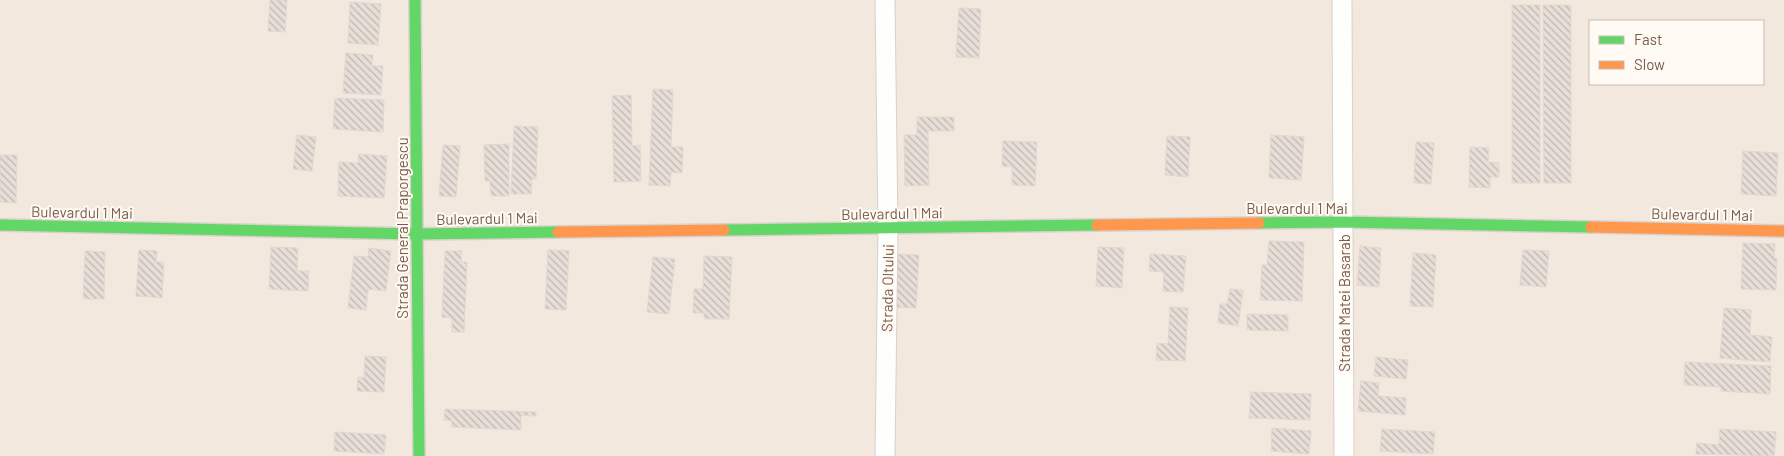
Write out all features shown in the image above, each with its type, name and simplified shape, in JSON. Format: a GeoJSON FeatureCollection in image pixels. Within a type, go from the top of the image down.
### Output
{"type":"FeatureCollection","features":[{"type":"Feature","properties":{"kind":"street","name":"Strada General Praporgescu"},"geometry":{"type":"LineString","coordinates":[[415,0],[419,456]]}},
{"type":"Feature","properties":{"kind":"street","name":"Strada Oltului"},"geometry":{"type":"LineString","coordinates":[[885,0],[888,228],[885,456]]}},
{"type":"Feature","properties":{"kind":"street","name":"Strada Matei Basarab"},"geometry":{"type":"LineString","coordinates":[[1342,0],[1344,456]]}},
{"type":"Feature","properties":{"kind":"street","name":"Bulevardul 1 Mai"},"geometry":{"type":"LineString","coordinates":[[0,225],[416,234],[1343,222],[1784,231]]}},
{"type":"Feature","properties":{"kind":"shaded area"},"geometry":{"type":"Polygon","coordinates":[[[0,0],[1784,0],[1784,456],[0,456],[0,0]]]}},
{"type":"Feature","properties":{"kind":"building"},"geometry":{"type":"Polygon","coordinates":[[[270,0],[287,0],[285,32],[268,31],[270,0]]]}},
{"type":"Feature","properties":{"kind":"building"},"geometry":{"type":"Polygon","coordinates":[[[350,2],[381,4],[378,45],[348,43],[350,2]]]}},
{"type":"Feature","properties":{"kind":"building"},"geometry":{"type":"Polygon","coordinates":[[[1512,5],[1540,5],[1540,183],[1512,183],[1512,5]]]}},
{"type":"Feature","properties":{"kind":"building"},"geometry":{"type":"Polygon","coordinates":[[[1543,5],[1571,5],[1571,183],[1544,183],[1543,5]]]}},
{"type":"Feature","properties":{"kind":"building"},"geometry":{"type":"Polygon","coordinates":[[[959,8],[981,9],[979,58],[956,57],[959,8]]]}},
{"type":"Feature","properties":{"kind":"building"},"geometry":{"type":"Polygon","coordinates":[[[346,53],[373,55],[372,66],[383,66],[381,95],[343,93],[346,53]]]}},
{"type":"Feature","properties":{"kind":"building"},"geometry":{"type":"Polygon","coordinates":[[[653,89],[673,90],[671,147],[683,147],[682,173],[671,172],[670,186],[649,185],[653,89]]]}},
{"type":"Feature","properties":{"kind":"building"},"geometry":{"type":"Polygon","coordinates":[[[631,95],[632,146],[640,145],[641,181],[614,182],[612,96],[631,95]]]}},
{"type":"Feature","properties":{"kind":"building"},"geometry":{"type":"Polygon","coordinates":[[[335,98],[384,100],[383,132],[333,129],[335,98]]]}},
{"type":"Feature","properties":{"kind":"building"},"geometry":{"type":"Polygon","coordinates":[[[917,117],[954,117],[954,131],[928,131],[929,185],[905,186],[904,135],[917,135],[917,117]]]}},
{"type":"Feature","properties":{"kind":"building"},"geometry":{"type":"Polygon","coordinates":[[[514,126],[538,127],[536,179],[532,179],[531,194],[511,194],[514,126]]]}},
{"type":"Feature","properties":{"kind":"building"},"geometry":{"type":"Polygon","coordinates":[[[297,135],[316,137],[312,171],[293,169],[297,135]]]}},
{"type":"Feature","properties":{"kind":"building"},"geometry":{"type":"Polygon","coordinates":[[[1271,135],[1304,137],[1301,180],[1269,178],[1271,135]]]}},
{"type":"Feature","properties":{"kind":"building"},"geometry":{"type":"Polygon","coordinates":[[[1167,136],[1190,137],[1188,177],[1165,175],[1167,136]]]}},
{"type":"Feature","properties":{"kind":"building"},"geometry":{"type":"Polygon","coordinates":[[[1003,141],[1037,142],[1035,186],[1012,185],[1012,167],[1002,166],[1003,141]]]}},
{"type":"Feature","properties":{"kind":"building"},"geometry":{"type":"Polygon","coordinates":[[[1416,142],[1434,143],[1431,184],[1414,183],[1416,142]]]}},
{"type":"Feature","properties":{"kind":"building"},"geometry":{"type":"Polygon","coordinates":[[[509,144],[509,196],[491,196],[490,181],[485,181],[484,145],[509,144]]]}},
{"type":"Feature","properties":{"kind":"building"},"geometry":{"type":"Polygon","coordinates":[[[443,145],[460,146],[456,197],[439,196],[443,145]]]}},
{"type":"Feature","properties":{"kind":"building"},"geometry":{"type":"Polygon","coordinates":[[[1470,147],[1489,148],[1488,162],[1499,163],[1499,177],[1490,177],[1490,188],[1469,187],[1470,147]]]}},
{"type":"Feature","properties":{"kind":"building"},"geometry":{"type":"Polygon","coordinates":[[[1743,151],[1778,153],[1776,196],[1741,194],[1743,151]]]}},
{"type":"Feature","properties":{"kind":"building"},"geometry":{"type":"Polygon","coordinates":[[[359,154],[387,156],[384,198],[338,196],[339,162],[358,163],[359,154]]]}},
{"type":"Feature","properties":{"kind":"building"},"geometry":{"type":"Polygon","coordinates":[[[0,155],[17,155],[16,203],[0,202],[0,155]]]}},
{"type":"Feature","properties":{"kind":"building"},"geometry":{"type":"Polygon","coordinates":[[[1269,241],[1304,242],[1302,301],[1260,300],[1262,265],[1267,265],[1269,241]]]}},
{"type":"Feature","properties":{"kind":"building"},"geometry":{"type":"Polygon","coordinates":[[[1743,243],[1775,244],[1774,258],[1777,258],[1776,290],[1741,289],[1743,243]]]}},
{"type":"Feature","properties":{"kind":"building"},"geometry":{"type":"Polygon","coordinates":[[[1360,246],[1381,248],[1379,287],[1357,285],[1360,246]]]}},
{"type":"Feature","properties":{"kind":"building"},"geometry":{"type":"Polygon","coordinates":[[[271,247],[298,248],[297,271],[309,271],[308,291],[269,289],[271,247]]]}},
{"type":"Feature","properties":{"kind":"building"},"geometry":{"type":"Polygon","coordinates":[[[1098,247],[1124,248],[1122,288],[1096,286],[1098,247]]]}},
{"type":"Feature","properties":{"kind":"building"},"geometry":{"type":"Polygon","coordinates":[[[369,248],[391,251],[386,291],[368,289],[366,310],[348,308],[354,256],[368,257],[369,248]]]}},
{"type":"Feature","properties":{"kind":"building"},"geometry":{"type":"Polygon","coordinates":[[[139,250],[157,251],[156,262],[164,262],[162,298],[136,296],[139,250]]]}},
{"type":"Feature","properties":{"kind":"building"},"geometry":{"type":"Polygon","coordinates":[[[548,250],[569,251],[566,310],[545,309],[548,250]]]}},
{"type":"Feature","properties":{"kind":"building"},"geometry":{"type":"Polygon","coordinates":[[[1523,250],[1549,251],[1546,287],[1520,285],[1523,250]]]}},
{"type":"Feature","properties":{"kind":"building"},"geometry":{"type":"Polygon","coordinates":[[[85,251],[105,252],[104,299],[83,299],[85,251]]]}},
{"type":"Feature","properties":{"kind":"building"},"geometry":{"type":"Polygon","coordinates":[[[445,251],[462,251],[461,262],[467,262],[464,332],[452,332],[452,318],[442,317],[445,251]]]}},
{"type":"Feature","properties":{"kind":"building"},"geometry":{"type":"Polygon","coordinates":[[[1413,253],[1436,255],[1433,307],[1410,306],[1413,253]]]}},
{"type":"Feature","properties":{"kind":"building"},"geometry":{"type":"Polygon","coordinates":[[[896,254],[919,255],[916,308],[894,307],[896,254]]]}},
{"type":"Feature","properties":{"kind":"building"},"geometry":{"type":"Polygon","coordinates":[[[1150,254],[1186,256],[1183,292],[1163,291],[1164,272],[1149,271],[1150,254]]]}},
{"type":"Feature","properties":{"kind":"building"},"geometry":{"type":"Polygon","coordinates":[[[704,256],[732,257],[729,319],[704,319],[704,313],[693,313],[694,289],[703,289],[704,256]]]}},
{"type":"Feature","properties":{"kind":"building"},"geometry":{"type":"Polygon","coordinates":[[[653,257],[675,259],[669,314],[647,312],[653,257]]]}},
{"type":"Feature","properties":{"kind":"building"},"geometry":{"type":"Polygon","coordinates":[[[1230,289],[1243,290],[1238,326],[1218,323],[1220,304],[1227,304],[1230,289]]]}},
{"type":"Feature","properties":{"kind":"building"},"geometry":{"type":"Polygon","coordinates":[[[1170,307],[1188,308],[1185,361],[1156,360],[1157,343],[1168,344],[1170,307]]]}},
{"type":"Feature","properties":{"kind":"building"},"geometry":{"type":"Polygon","coordinates":[[[1724,308],[1751,310],[1750,335],[1772,337],[1770,362],[1720,358],[1724,308]]]}},
{"type":"Feature","properties":{"kind":"building"},"geometry":{"type":"Polygon","coordinates":[[[1247,314],[1288,315],[1288,331],[1247,330],[1247,314]]]}},
{"type":"Feature","properties":{"kind":"building"},"geometry":{"type":"Polygon","coordinates":[[[365,356],[386,357],[384,392],[357,391],[358,377],[364,378],[365,356]]]}},
{"type":"Feature","properties":{"kind":"building"},"geometry":{"type":"Polygon","coordinates":[[[1376,357],[1408,360],[1406,379],[1374,376],[1376,357]]]}},
{"type":"Feature","properties":{"kind":"building"},"geometry":{"type":"Polygon","coordinates":[[[1685,362],[1771,366],[1770,394],[1721,391],[1721,387],[1684,385],[1685,362]]]}},
{"type":"Feature","properties":{"kind":"building"},"geometry":{"type":"Polygon","coordinates":[[[1361,381],[1379,383],[1378,396],[1406,398],[1405,415],[1358,411],[1361,381]]]}},
{"type":"Feature","properties":{"kind":"building"},"geometry":{"type":"Polygon","coordinates":[[[1251,392],[1311,394],[1310,420],[1249,418],[1251,392]]]}},
{"type":"Feature","properties":{"kind":"building"},"geometry":{"type":"Polygon","coordinates":[[[445,409],[536,412],[536,416],[521,415],[521,430],[451,427],[452,421],[444,420],[445,409]]]}},
{"type":"Feature","properties":{"kind":"building"},"geometry":{"type":"Polygon","coordinates":[[[1272,428],[1311,431],[1309,454],[1271,451],[1272,428]]]}},
{"type":"Feature","properties":{"kind":"building"},"geometry":{"type":"Polygon","coordinates":[[[1382,429],[1435,432],[1433,454],[1380,451],[1382,429]]]}},
{"type":"Feature","properties":{"kind":"building"},"geometry":{"type":"Polygon","coordinates":[[[1720,429],[1776,432],[1774,456],[1696,454],[1697,443],[1719,445],[1720,429]]]}},
{"type":"Feature","properties":{"kind":"building"},"geometry":{"type":"Polygon","coordinates":[[[335,432],[386,435],[384,454],[334,451],[335,432]]]}},
{"type":"Feature","properties":{"kind":"traffic: fast"},"geometry":{"type":"LineString","coordinates":[[415,0],[419,456]]}},
{"type":"Feature","properties":{"kind":"traffic: fast"},"geometry":{"type":"LineString","coordinates":[[1259,223],[1343,222],[1591,227]]}},
{"type":"Feature","properties":{"kind":"traffic: fast"},"geometry":{"type":"LineString","coordinates":[[0,225],[416,234],[558,232]]}},
{"type":"Feature","properties":{"kind":"traffic: fast"},"geometry":{"type":"LineString","coordinates":[[724,230],[1097,225]]}},
{"type":"Feature","properties":{"kind":"traffic: slow"},"geometry":{"type":"LineString","coordinates":[[1097,225],[1259,223]]}},
{"type":"Feature","properties":{"kind":"traffic: slow"},"geometry":{"type":"LineString","coordinates":[[1591,227],[1784,231]]}},
{"type":"Feature","properties":{"kind":"traffic: slow"},"geometry":{"type":"LineString","coordinates":[[558,232],[724,230]]}}]}
